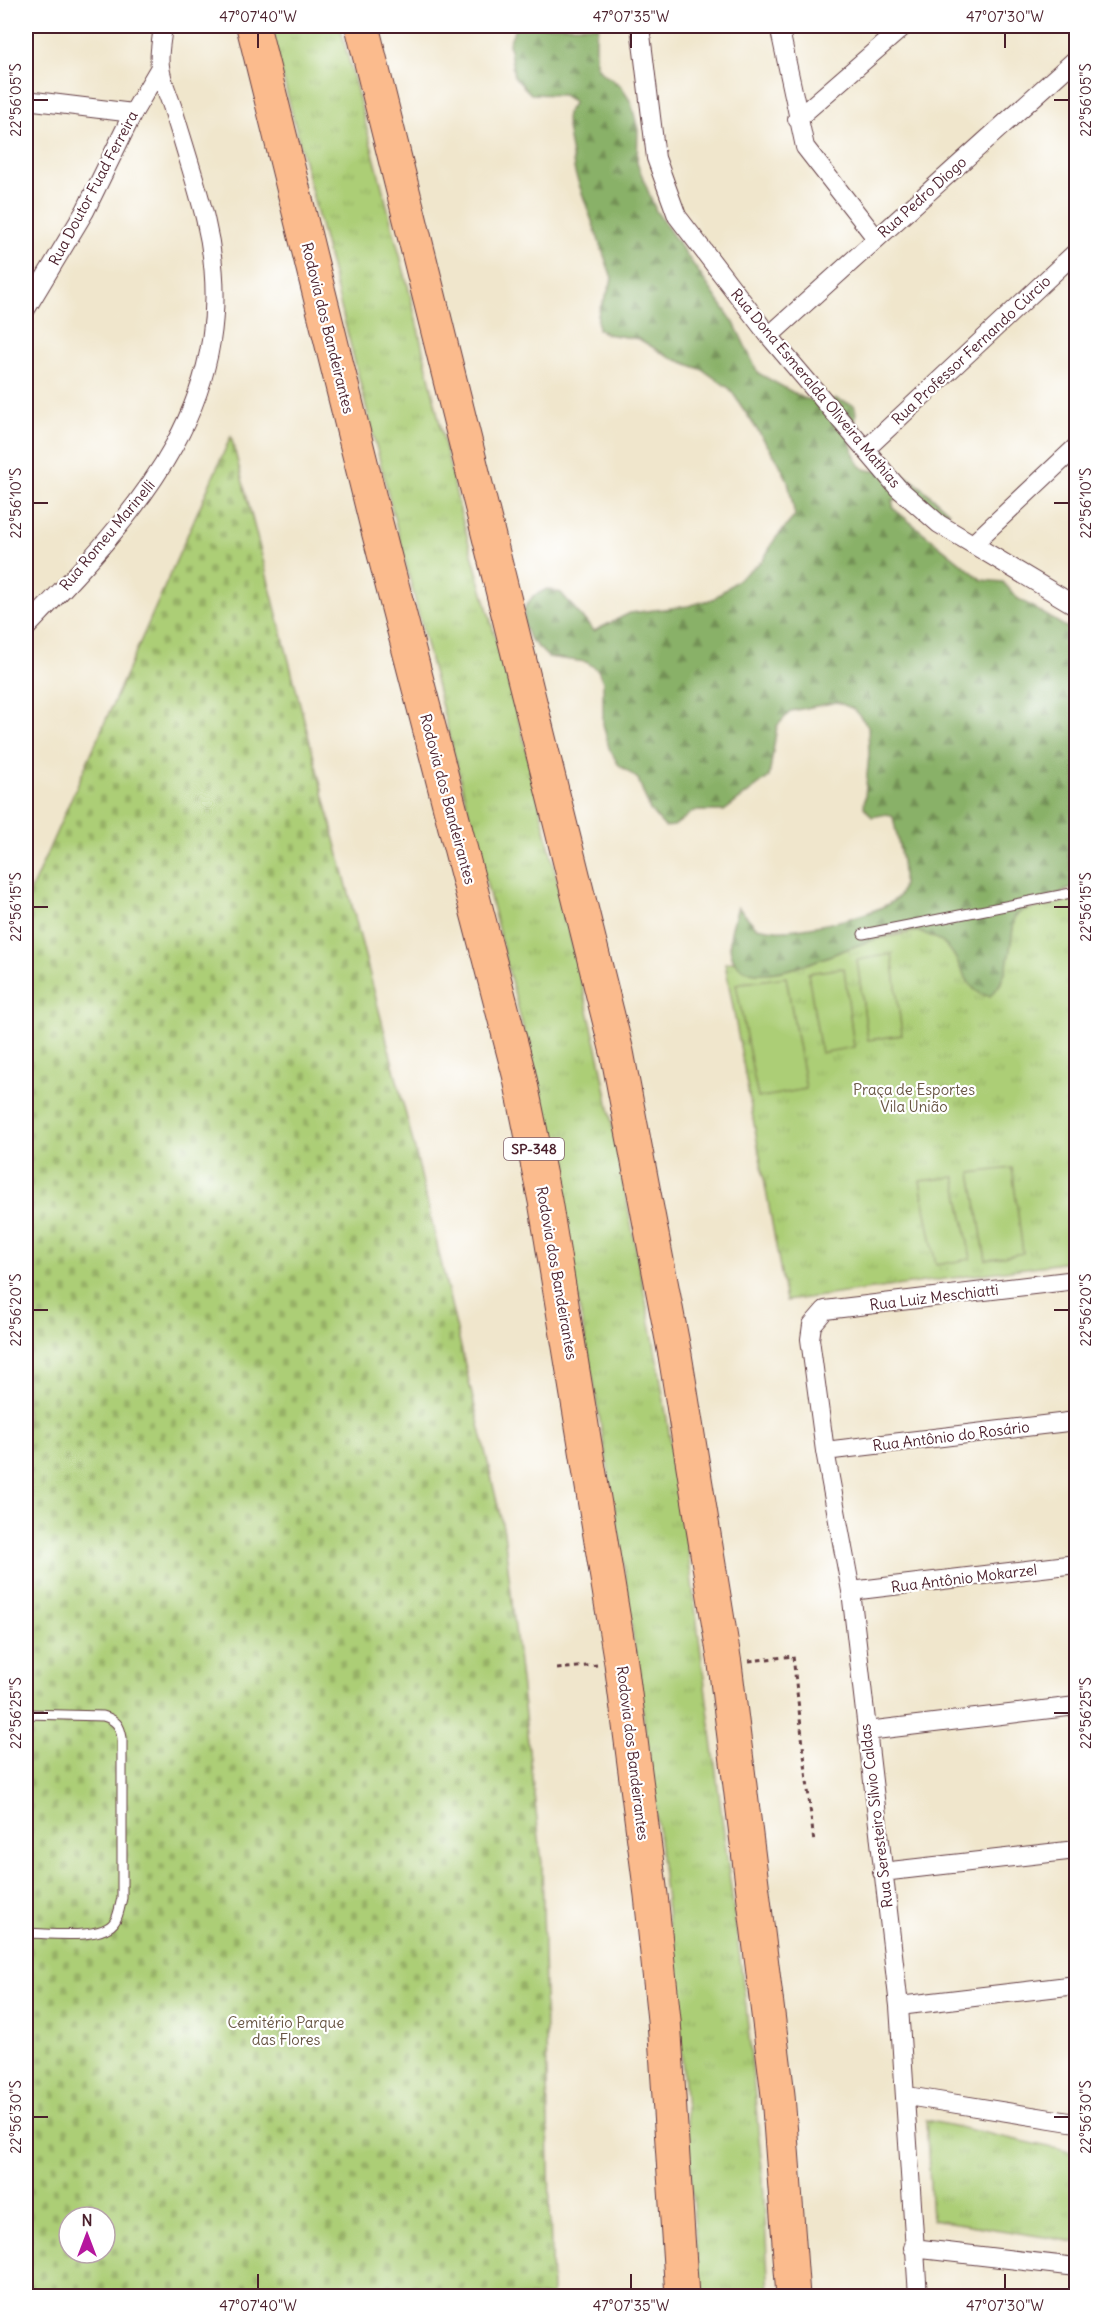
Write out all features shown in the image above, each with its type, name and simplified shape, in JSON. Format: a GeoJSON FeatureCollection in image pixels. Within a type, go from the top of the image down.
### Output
{"type":"FeatureCollection","features":[{"type":"Feature","properties":{"kind":"highway","name":"Rodovia dos Bandeirantes"},"geometry":{"type":"LineString","coordinates":[[253,26],[376,523],[519,1074],[547,1212],[621,1663],[664,2020],[682,2296]]}},
{"type":"Feature","properties":{"kind":"highway"},"geometry":{"type":"LineString","coordinates":[[362,26],[617,1052],[675,1355],[725,1664],[778,2095],[793,2296]]}},
{"type":"Feature","properties":{"kind":"street"},"geometry":{"type":"LineString","coordinates":[[160,67],[163,26]]}},
{"type":"Feature","properties":{"kind":"street"},"geometry":{"type":"LineString","coordinates":[[779,26],[797,119],[805,147],[876,238]]}},
{"type":"Feature","properties":{"kind":"street"},"geometry":{"type":"LineString","coordinates":[[797,119],[904,26]]}},
{"type":"Feature","properties":{"kind":"street","name":"Rua Dona Esmeralda Oliveira Mathias"},"geometry":{"type":"LineString","coordinates":[[643,27],[650,119],[656,158],[677,216],[769,336],[898,488],[939,524],[1077,606]]}},
{"type":"Feature","properties":{"kind":"street","name":"Rua Pedro Diogo"},"geometry":{"type":"LineString","coordinates":[[769,336],[1077,59]]}},
{"type":"Feature","properties":{"kind":"street","name":"Rua Doutor Fuad Ferreira"},"geometry":{"type":"LineString","coordinates":[[26,309],[85,211],[133,113],[160,67]]}},
{"type":"Feature","properties":{"kind":"street","name":"Rua Romeu Marinelli"},"geometry":{"type":"LineString","coordinates":[[26,628],[115,530],[162,470],[181,436],[208,363],[214,323],[213,280],[206,220],[160,67]]}},
{"type":"Feature","properties":{"kind":"street"},"geometry":{"type":"LineString","coordinates":[[26,100],[133,113]]}},
{"type":"Feature","properties":{"kind":"street","name":"Rua Professor Fernando Cúrcio"},"geometry":{"type":"LineString","coordinates":[[866,449],[1077,252]]}},
{"type":"Feature","properties":{"kind":"street"},"geometry":{"type":"LineString","coordinates":[[974,543],[1077,447]]}},
{"type":"Feature","properties":{"kind":"street","name":"Rua Luiz Meschiatti"},"geometry":{"type":"LineString","coordinates":[[810,1339],[812,1325],[825,1310],[1077,1280]]}},
{"type":"Feature","properties":{"kind":"street","name":"Rua Seresteiro Sílvio Caldas"},"geometry":{"type":"LineString","coordinates":[[810,1339],[825,1451],[851,1591],[899,2006],[907,2096],[913,2248],[918,2296]]}},
{"type":"Feature","properties":{"kind":"street","name":"Rua Antônio do Rosário"},"geometry":{"type":"LineString","coordinates":[[825,1451],[1077,1422]]}},
{"type":"Feature","properties":{"kind":"street","name":"Rua Antônio Mokarzel"},"geometry":{"type":"LineString","coordinates":[[851,1591],[1077,1564]]}},
{"type":"Feature","properties":{"kind":"street"},"geometry":{"type":"LineString","coordinates":[[867,1731],[1077,1706]]}},
{"type":"Feature","properties":{"kind":"street"},"geometry":{"type":"LineString","coordinates":[[882,1872],[1077,1850]]}},
{"type":"Feature","properties":{"kind":"street"},"geometry":{"type":"LineString","coordinates":[[899,2006],[1077,1984]]}},
{"type":"Feature","properties":{"kind":"street"},"geometry":{"type":"LineString","coordinates":[[907,2096],[1077,2123]]}},
{"type":"Feature","properties":{"kind":"street"},"geometry":{"type":"LineString","coordinates":[[913,2248],[1077,2267]]}},
{"type":"Feature","properties":{"kind":"lane"},"geometry":{"type":"LineString","coordinates":[[863,934],[1077,892]]}},
{"type":"Feature","properties":{"kind":"lane"},"geometry":{"type":"LineString","coordinates":[[26,1714],[103,1716],[114,1719],[121,1728],[122,1738],[122,1898],[115,1921],[108,1928],[93,1934],[26,1933]]}},
{"type":"Feature","properties":{"kind":"path"},"geometry":{"type":"LineString","coordinates":[[725,1664],[793,1656],[814,1843]]}},
{"type":"Feature","properties":{"kind":"path"},"geometry":{"type":"LineString","coordinates":[[557,1669],[621,1663]]}},
{"type":"Feature","properties":{"kind":"green space"},"geometry":{"type":"Polygon","coordinates":[[[270,26],[340,26],[410,294],[461,515],[522,732],[600,1061],[659,1370],[688,1552],[746,2006],[763,2179],[769,2296],[700,2296],[679,2017],[655,1804],[623,1560],[594,1384],[535,1075],[270,26]]]}},
{"type":"Feature","properties":{"kind":"green space"},"geometry":{"type":"Polygon","coordinates":[[[516,26],[599,26],[596,35],[596,64],[602,73],[620,85],[631,102],[638,129],[637,163],[656,211],[734,323],[758,373],[803,398],[820,402],[836,399],[854,405],[856,416],[850,440],[860,465],[870,471],[892,472],[906,476],[949,512],[934,511],[899,499],[892,500],[894,509],[982,580],[1003,582],[1017,598],[1076,633],[1076,838],[1068,854],[1076,887],[1034,903],[1015,916],[1006,970],[997,989],[990,996],[974,989],[955,957],[944,944],[919,932],[901,932],[877,938],[790,969],[764,973],[744,970],[732,956],[730,938],[738,907],[756,927],[777,930],[795,929],[828,924],[865,914],[893,901],[900,894],[903,867],[893,817],[887,814],[872,817],[864,807],[869,754],[868,726],[854,709],[837,702],[791,711],[777,726],[769,777],[724,811],[694,811],[674,826],[665,827],[650,810],[638,779],[618,764],[609,748],[603,724],[603,682],[598,670],[586,662],[548,657],[529,638],[524,625],[524,609],[533,596],[547,589],[561,593],[594,631],[630,613],[688,606],[713,599],[763,560],[775,539],[795,516],[788,481],[778,461],[730,389],[703,370],[669,357],[639,339],[606,334],[598,329],[598,314],[612,278],[575,173],[566,121],[567,113],[574,102],[563,95],[531,94],[514,77],[509,43],[516,26]]]}},
{"type":"Feature","properties":{"kind":"green space","name":"Cemitério Parque das Flores"},"geometry":{"type":"Polygon","coordinates":[[[231,436],[415,1150],[504,1532],[542,1864],[552,2296],[26,2296],[26,901],[231,436]]]}},
{"type":"Feature","properties":{"kind":"green space","name":"Praça de Esportes Vila União"},"geometry":{"type":"Polygon","coordinates":[[[1076,900],[1076,1261],[786,1301],[725,963],[872,940],[1076,900]]]}},
{"type":"Feature","properties":{"kind":"green space"},"geometry":{"type":"Polygon","coordinates":[[[892,954],[902,1035],[868,1040],[857,960],[892,954]]]}},
{"type":"Feature","properties":{"kind":"green space"},"geometry":{"type":"Polygon","coordinates":[[[844,968],[854,1047],[821,1053],[808,973],[844,968]]]}},
{"type":"Feature","properties":{"kind":"green space"},"geometry":{"type":"Polygon","coordinates":[[[786,977],[806,1089],[758,1098],[736,984],[786,977]]]}},
{"type":"Feature","properties":{"kind":"green space"},"geometry":{"type":"Polygon","coordinates":[[[1012,1168],[1023,1253],[986,1260],[971,1173],[1012,1168]]]}},
{"type":"Feature","properties":{"kind":"green space"},"geometry":{"type":"Polygon","coordinates":[[[955,1177],[971,1259],[936,1265],[920,1181],[955,1177]]]}},
{"type":"Feature","properties":{"kind":"green space"},"geometry":{"type":"Polygon","coordinates":[[[926,2120],[1076,2153],[1076,2242],[932,2219],[926,2120]]]}}]}
